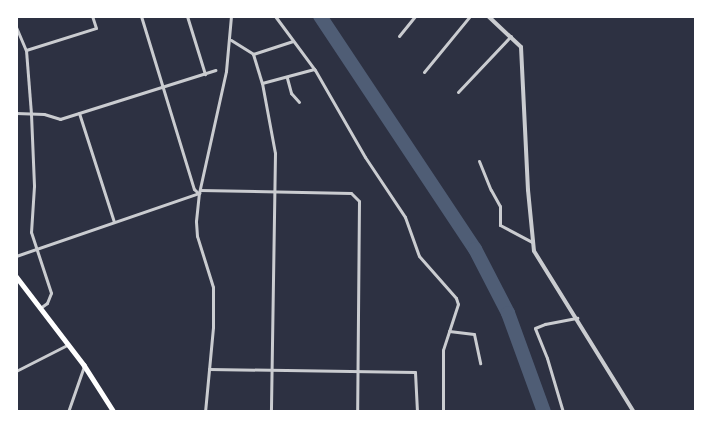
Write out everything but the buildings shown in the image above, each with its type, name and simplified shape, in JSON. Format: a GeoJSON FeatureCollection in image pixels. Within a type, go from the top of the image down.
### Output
{"type":"FeatureCollection","features":[{"type":"Feature","properties":{"kind":"main road"},"geometry":{"type":"LineString","coordinates":[[16,276],[39,308],[69,344],[114,412]]}},
{"type":"Feature","properties":{"kind":"street"},"geometry":{"type":"LineString","coordinates":[[26,50],[96,28],[92,16]]}},
{"type":"Feature","properties":{"kind":"street"},"geometry":{"type":"LineString","coordinates":[[141,16],[194,189],[199,192]]}},
{"type":"Feature","properties":{"kind":"street"},"geometry":{"type":"LineString","coordinates":[[187,16],[205,74]]}},
{"type":"Feature","properties":{"kind":"street"},"geometry":{"type":"LineString","coordinates":[[205,412],[210,369],[213,288],[198,236],[199,192],[230,40],[231,16]]}},
{"type":"Feature","properties":{"kind":"street"},"geometry":{"type":"LineString","coordinates":[[275,16],[314,69],[366,157],[405,217],[419,256],[456,298],[458,304],[442,361],[443,412]]}},
{"type":"Feature","properties":{"kind":"street"},"geometry":{"type":"LineString","coordinates":[[399,36],[415,16]]}},
{"type":"Feature","properties":{"kind":"street"},"geometry":{"type":"LineString","coordinates":[[424,72],[470,16]]}},
{"type":"Feature","properties":{"kind":"street"},"geometry":{"type":"LineString","coordinates":[[488,16],[521,47],[534,251],[634,412]]}},
{"type":"Feature","properties":{"kind":"street"},"geometry":{"type":"LineString","coordinates":[[16,27],[26,50],[31,114],[34,186],[31,232],[51,293],[47,303],[39,308]]}},
{"type":"Feature","properties":{"kind":"street"},"geometry":{"type":"LineString","coordinates":[[458,92],[511,36]]}},
{"type":"Feature","properties":{"kind":"street"},"geometry":{"type":"LineString","coordinates":[[230,40],[253,54],[262,83],[275,152],[271,412]]}},
{"type":"Feature","properties":{"kind":"street"},"geometry":{"type":"LineString","coordinates":[[253,54],[293,41]]}},
{"type":"Feature","properties":{"kind":"street"},"geometry":{"type":"LineString","coordinates":[[262,83],[287,78],[314,69]]}},
{"type":"Feature","properties":{"kind":"street"},"geometry":{"type":"LineString","coordinates":[[16,113],[44,114],[60,119],[215,70]]}},
{"type":"Feature","properties":{"kind":"street"},"geometry":{"type":"LineString","coordinates":[[287,78],[291,93],[299,102]]}},
{"type":"Feature","properties":{"kind":"street"},"geometry":{"type":"LineString","coordinates":[[79,113],[114,222]]}},
{"type":"Feature","properties":{"kind":"street"},"geometry":{"type":"LineString","coordinates":[[479,161],[500,206],[500,225],[532,242]]}},
{"type":"Feature","properties":{"kind":"street"},"geometry":{"type":"LineString","coordinates":[[16,256],[199,192],[351,193],[359,201],[357,412]]}},
{"type":"Feature","properties":{"kind":"street"},"geometry":{"type":"LineString","coordinates":[[563,412],[548,358],[535,328],[545,324],[577,318]]}},
{"type":"Feature","properties":{"kind":"street"},"geometry":{"type":"LineString","coordinates":[[449,331],[474,334],[480,363]]}},
{"type":"Feature","properties":{"kind":"street"},"geometry":{"type":"LineString","coordinates":[[16,371],[69,344]]}},
{"type":"Feature","properties":{"kind":"street"},"geometry":{"type":"LineString","coordinates":[[68,412],[84,365]]}},
{"type":"Feature","properties":{"kind":"street"},"geometry":{"type":"LineString","coordinates":[[210,369],[415,372],[417,412]]}},
{"type":"Feature","properties":{"kind":"waterway"},"geometry":{"type":"LineString","coordinates":[[320,16],[475,249],[508,313],[544,412]]}}]}
